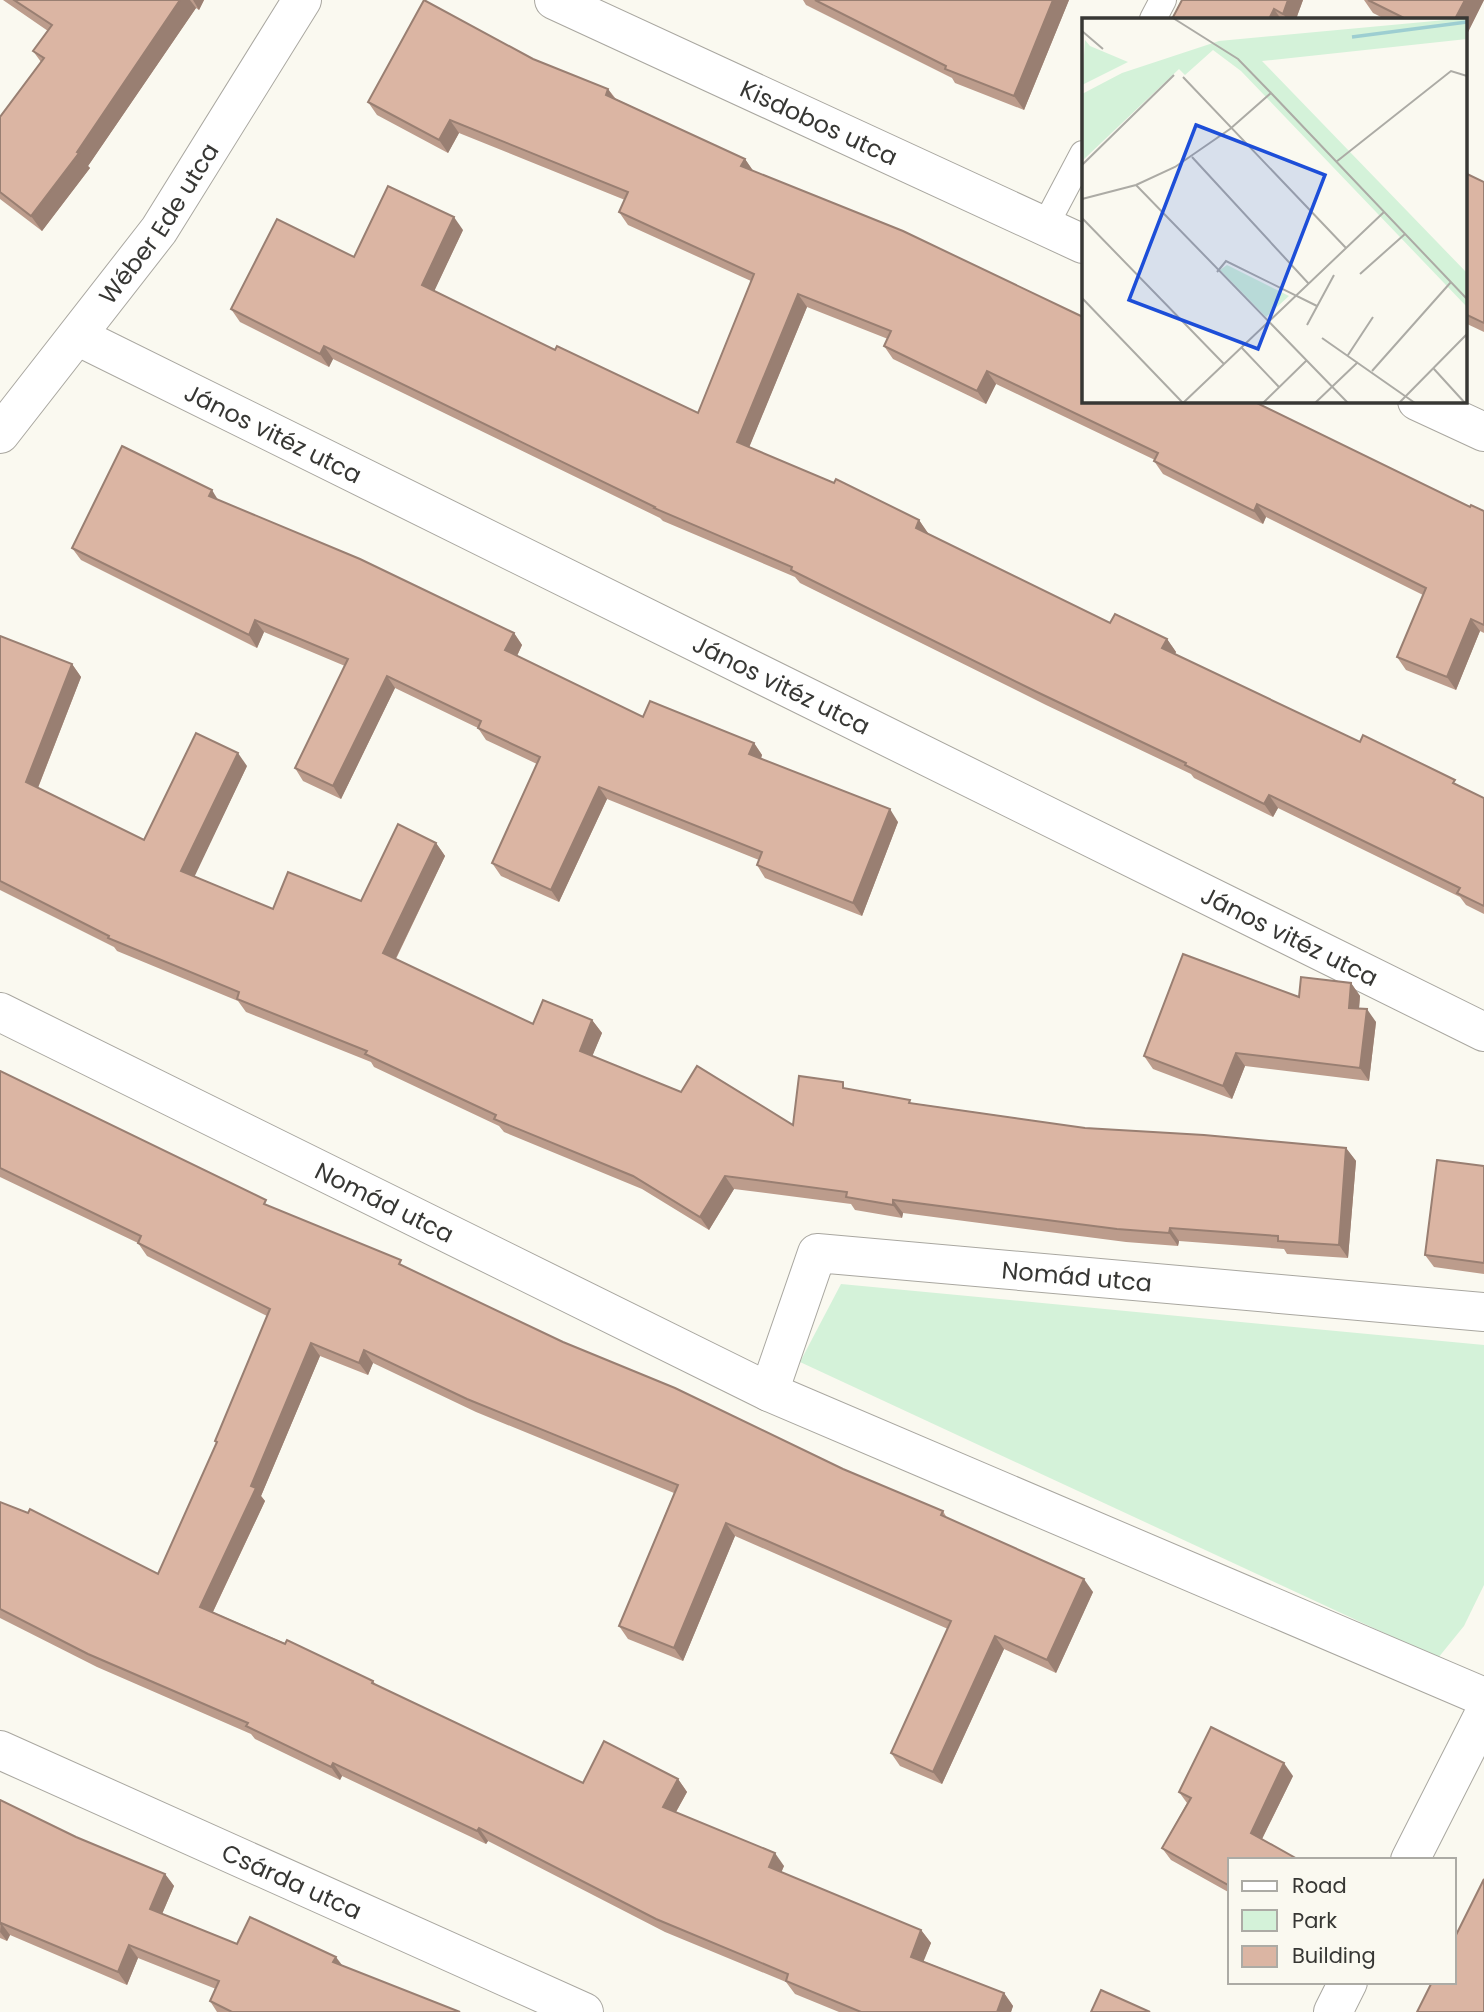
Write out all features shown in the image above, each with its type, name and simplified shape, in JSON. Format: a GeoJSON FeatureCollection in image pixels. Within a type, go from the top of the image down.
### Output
{"type":"FeatureCollection","features":[{"type":"Feature","properties":{"kind":"street","name":"Wéber Ede utca"},"geometry":{"type":"LineString","coordinates":[[0,434],[159,230],[302,0]]}},
{"type":"Feature","properties":{"kind":"street","name":"Kisdobos utca"},"geometry":{"type":"LineString","coordinates":[[554,0],[1082,244]]}},
{"type":"Feature","properties":{"kind":"street","name":"János vitéz utca"},"geometry":{"type":"LineString","coordinates":[[78,335],[1484,1032]]}},
{"type":"Feature","properties":{"kind":"street"},"geometry":{"type":"LineString","coordinates":[[1419,402],[1484,432]]}},
{"type":"Feature","properties":{"kind":"street","name":"Nomád utca"},"geometry":{"type":"LineString","coordinates":[[0,1012],[769,1392],[1484,1697]]}},
{"type":"Feature","properties":{"kind":"street","name":"Nomád utca"},"geometry":{"type":"LineString","coordinates":[[769,1392],[817,1254],[1484,1312]]}},
{"type":"Feature","properties":{"kind":"street"},"geometry":{"type":"LineString","coordinates":[[1411,1858],[1484,1714]]}},
{"type":"Feature","properties":{"kind":"street","name":"Csárda utca"},"geometry":{"type":"LineString","coordinates":[[0,1750],[584,2012]]}},
{"type":"Feature","properties":{"kind":"street"},"geometry":{"type":"LineString","coordinates":[[1333,2012],[1347,1984]]}},
{"type":"Feature","properties":{"kind":"lane"},"geometry":{"type":"LineString","coordinates":[[1154,18],[1163,0]]}},
{"type":"Feature","properties":{"kind":"lane"},"geometry":{"type":"LineString","coordinates":[[1045,226],[1082,156]]}},
{"type":"Feature","properties":{"kind":"green space"},"geometry":{"type":"Polygon","coordinates":[[[841,1284],[1484,1345],[1484,1585],[1464,1626],[1438,1658],[800,1362],[841,1284]]]}},
{"type":"Feature","properties":{"kind":"building"},"geometry":{"type":"Polygon","coordinates":[[[14,0],[180,0],[77,152],[79,153],[31,216],[0,192],[0,117],[44,58],[33,51],[52,25],[14,0]]]}},
{"type":"Feature","properties":{"kind":"building"},"geometry":{"type":"Polygon","coordinates":[[[424,0],[533,59],[608,89],[606,95],[745,159],[741,166],[903,231],[1082,317],[1082,402],[1255,402],[1470,507],[1471,505],[1484,511],[1484,625],[1471,619],[1447,677],[1397,657],[1426,588],[1257,504],[1254,511],[1154,461],[1158,453],[987,371],[977,391],[884,346],[891,331],[798,294],[737,442],[834,483],[836,479],[919,520],[916,528],[1110,623],[1115,614],[1167,639],[1162,648],[1360,742],[1363,735],[1455,780],[1453,783],[1484,798],[1484,906],[1457,893],[1460,888],[1269,795],[1264,804],[1185,765],[1186,763],[791,570],[792,567],[654,508],[324,346],[320,354],[231,309],[277,219],[354,257],[388,186],[454,217],[422,285],[555,350],[557,346],[698,413],[754,274],[619,212],[628,192],[450,120],[439,140],[368,102],[424,0]]]}},
{"type":"Feature","properties":{"kind":"building"},"geometry":{"type":"Polygon","coordinates":[[[815,0],[1053,0],[1014,96],[945,69],[946,66],[815,0]]]}},
{"type":"Feature","properties":{"kind":"building"},"geometry":{"type":"Polygon","coordinates":[[[1182,0],[1288,0],[1283,14],[1274,9],[1270,18],[1173,18],[1182,0]]]}},
{"type":"Feature","properties":{"kind":"building"},"geometry":{"type":"Polygon","coordinates":[[[1368,0],[1465,0],[1456,18],[1404,18],[1368,0]]]}},
{"type":"Feature","properties":{"kind":"building"},"geometry":{"type":"Polygon","coordinates":[[[1466,173],[1484,182],[1484,323],[1466,314],[1466,173]]]}},
{"type":"Feature","properties":{"kind":"building"},"geometry":{"type":"Polygon","coordinates":[[[122,446],[212,490],[209,496],[360,559],[514,633],[505,650],[643,717],[650,701],[754,743],[749,754],[890,809],[853,903],[757,865],[762,852],[599,787],[551,890],[492,863],[540,757],[478,728],[481,721],[387,676],[333,786],[295,768],[348,659],[255,620],[249,635],[72,548],[122,446]]]}},
{"type":"Feature","properties":{"kind":"building"},"geometry":{"type":"Polygon","coordinates":[[[0,636],[72,664],[26,782],[144,840],[196,733],[238,753],[181,871],[273,909],[288,872],[361,901],[398,824],[436,843],[383,953],[533,1024],[543,1000],[592,1020],[580,1051],[681,1092],[697,1066],[793,1125],[799,1076],[843,1082],[843,1088],[910,1100],[909,1103],[1085,1128],[1204,1135],[1346,1148],[1339,1245],[1278,1241],[1278,1236],[1170,1228],[1169,1233],[1117,1229],[893,1200],[893,1205],[846,1197],[847,1192],[725,1176],[700,1217],[633,1176],[494,1119],[496,1115],[365,1054],[367,1051],[237,999],[239,992],[108,938],[109,936],[0,881],[0,636]]]}},
{"type":"Feature","properties":{"kind":"building"},"geometry":{"type":"Polygon","coordinates":[[[1183,954],[1299,997],[1301,977],[1351,983],[1349,1008],[1367,1009],[1360,1068],[1236,1053],[1223,1086],[1144,1056],[1183,954]]]}},
{"type":"Feature","properties":{"kind":"building"},"geometry":{"type":"Polygon","coordinates":[[[0,1071],[266,1200],[264,1204],[401,1260],[399,1264],[563,1342],[675,1388],[843,1469],[943,1511],[941,1515],[1084,1579],[1047,1660],[995,1636],[933,1772],[891,1753],[951,1621],[726,1523],[674,1648],[619,1626],[678,1485],[467,1399],[364,1350],[359,1363],[311,1343],[251,1486],[256,1488],[200,1607],[285,1644],[287,1640],[583,1783],[604,1741],[678,1779],[663,1807],[775,1853],[769,1867],[921,1930],[911,1957],[1004,1993],[997,2012],[861,2012],[786,1981],[788,1974],[656,1919],[479,1828],[477,1831],[333,1763],[331,1767],[246,1726],[248,1723],[88,1654],[0,1609],[0,1502],[28,1513],[30,1509],[158,1574],[217,1442],[215,1441],[270,1309],[138,1243],[141,1236],[0,1168],[0,1071]]]}},
{"type":"Feature","properties":{"kind":"building"},"geometry":{"type":"Polygon","coordinates":[[[1437,1160],[1484,1166],[1484,1263],[1425,1255],[1437,1160]]]}},
{"type":"Feature","properties":{"kind":"building"},"geometry":{"type":"Polygon","coordinates":[[[1211,1727],[1284,1763],[1251,1833],[1295,1858],[1228,1858],[1228,1885],[1162,1848],[1191,1798],[1179,1792],[1211,1727]]]}},
{"type":"Feature","properties":{"kind":"building"},"geometry":{"type":"Polygon","coordinates":[[[0,1800],[76,1837],[165,1874],[150,1909],[237,1944],[250,1917],[336,1957],[333,1962],[460,2012],[232,2012],[210,2001],[219,1981],[129,1945],[118,1972],[0,1924],[0,1800]]]}},
{"type":"Feature","properties":{"kind":"building"},"geometry":{"type":"Polygon","coordinates":[[[1484,1879],[1484,2012],[1417,2012],[1431,1984],[1456,1984],[1456,1935],[1484,1879]]]}},
{"type":"Feature","properties":{"kind":"building"},"geometry":{"type":"Polygon","coordinates":[[[1101,1990],[1150,2012],[1091,2012],[1101,1990]]]}}]}
